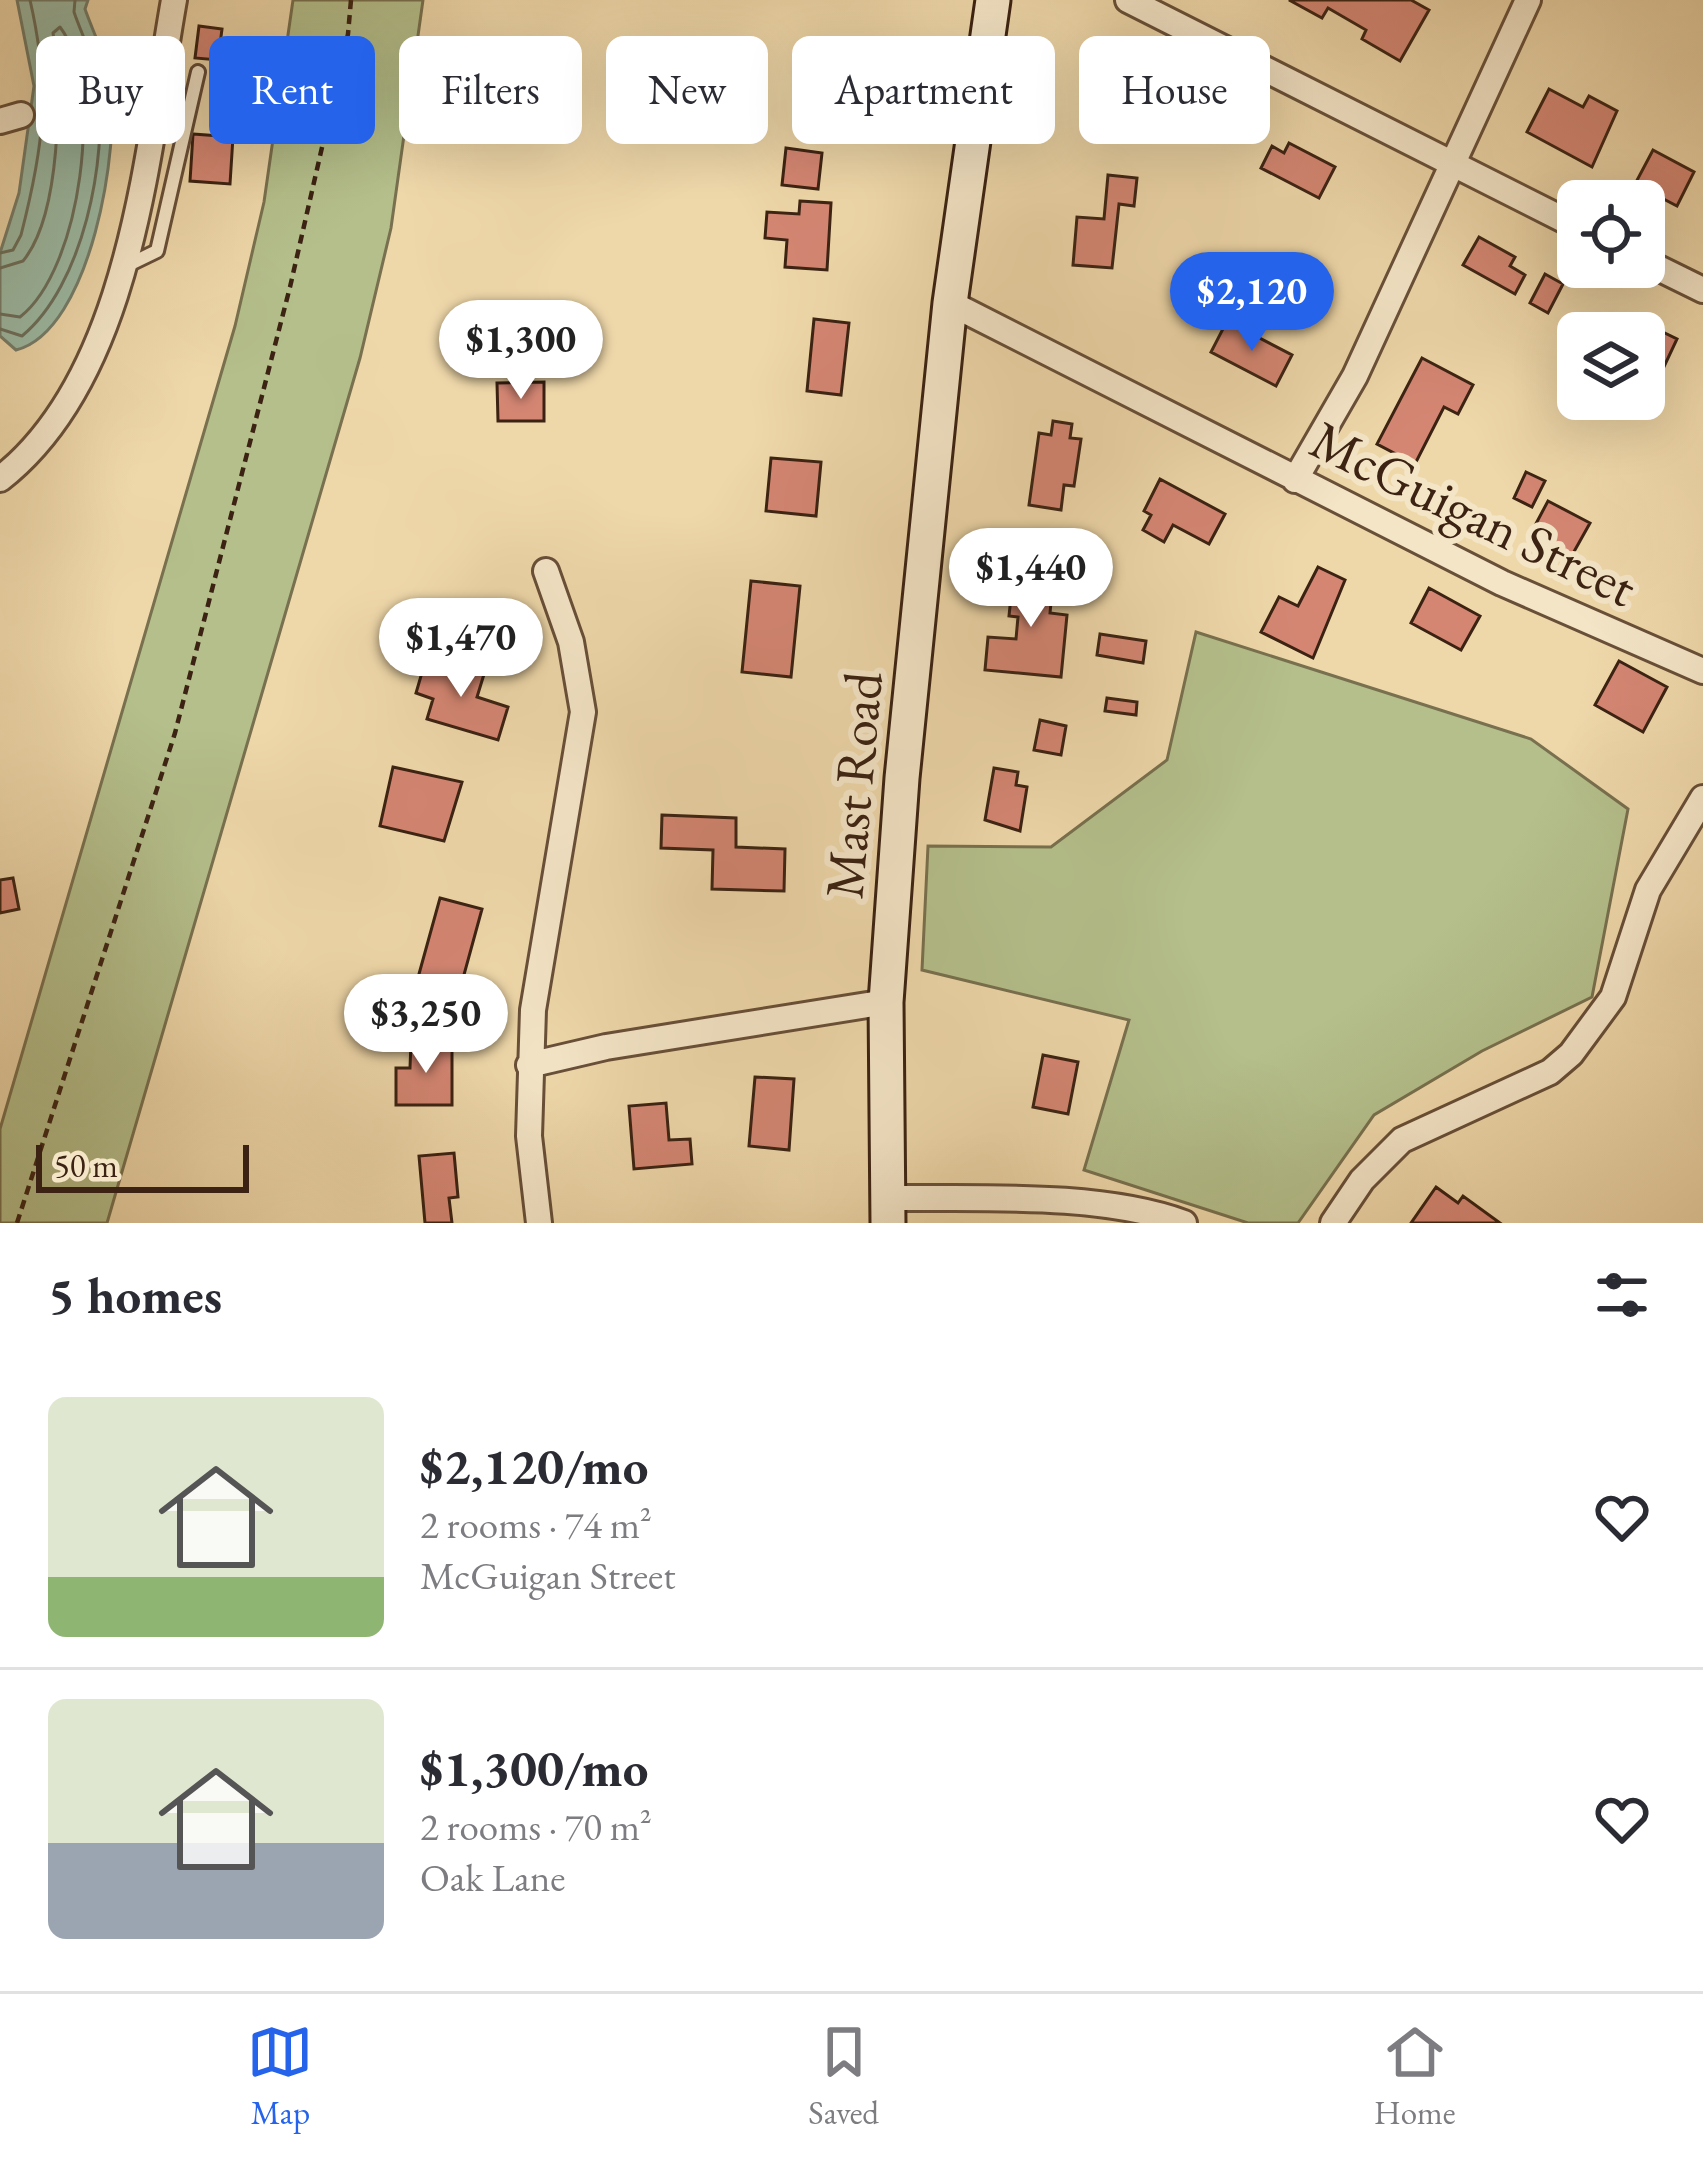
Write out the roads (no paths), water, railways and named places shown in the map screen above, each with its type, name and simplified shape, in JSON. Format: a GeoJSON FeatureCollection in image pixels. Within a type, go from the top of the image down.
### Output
{"type":"FeatureCollection","features":[{"type":"Feature","properties":{"kind":"main road","name":"Mast Road"},"geometry":{"type":"LineString","coordinates":[[888,1210],[886,1002],[902,778],[950,303],[993,0]]}},
{"type":"Feature","properties":{"kind":"street"},"geometry":{"type":"LineString","coordinates":[[0,479],[31,449],[75,390],[123,268],[174,0]]}},
{"type":"Feature","properties":{"kind":"street"},"geometry":{"type":"LineString","coordinates":[[1129,0],[1557,216]]}},
{"type":"Feature","properties":{"kind":"street"},"geometry":{"type":"LineString","coordinates":[[1294,480],[1355,376],[1528,0]]}},
{"type":"Feature","properties":{"kind":"street"},"geometry":{"type":"LineString","coordinates":[[1665,271],[1703,290]]}},
{"type":"Feature","properties":{"kind":"street","name":"McGuigan Street"},"geometry":{"type":"LineString","coordinates":[[950,303],[1575,618],[1703,671]]}},
{"type":"Feature","properties":{"kind":"street"},"geometry":{"type":"LineString","coordinates":[[539,1223],[529,1136],[529,1065],[541,954],[563,856],[584,712],[571,642],[546,571]]}},
{"type":"Feature","properties":{"kind":"street"},"geometry":{"type":"LineString","coordinates":[[1334,1223],[1362,1180],[1402,1139],[1550,1072],[1571,1054],[1613,997],[1648,890],[1703,798]]}},
{"type":"Feature","properties":{"kind":"street"},"geometry":{"type":"LineString","coordinates":[[529,1065],[606,1047],[886,1002]]}},
{"type":"Feature","properties":{"kind":"street"},"geometry":{"type":"LineString","coordinates":[[888,1210],[1097,1206],[1147,1212],[1184,1223]]}},
{"type":"Feature","properties":{"kind":"lane"},"geometry":{"type":"LineString","coordinates":[[123,268],[157,251],[198,72]]}},
{"type":"Feature","properties":{"kind":"water"},"geometry":{"type":"Polygon","coordinates":[[[17,0],[88,0],[85,9],[95,36],[36,36],[36,144],[110,144],[105,189],[82,273],[64,309],[42,336],[16,350],[0,336],[0,253],[19,193],[34,86],[17,0]]]}}]}
